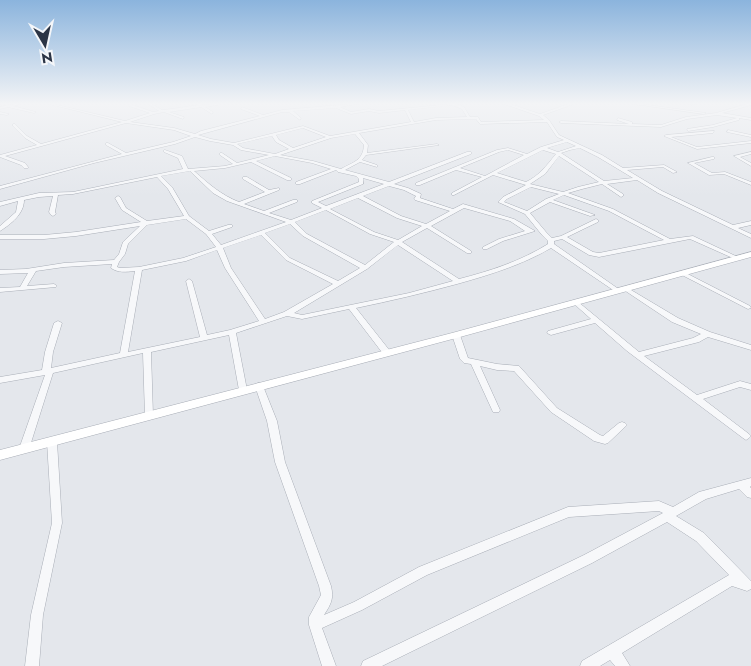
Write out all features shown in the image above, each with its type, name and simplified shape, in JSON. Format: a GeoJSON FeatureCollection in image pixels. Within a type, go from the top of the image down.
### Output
{"type":"FeatureCollection","features":[{"type":"Feature","properties":{"kind":"street"},"geometry":{"type":"LineString","coordinates":[[23,134],[39,144]]}},
{"type":"Feature","properties":{"kind":"street"},"geometry":{"type":"LineString","coordinates":[[0,154],[10,154],[78,134]]}},
{"type":"Feature","properties":{"kind":"street"},"geometry":{"type":"LineString","coordinates":[[191,134],[234,144],[242,149],[272,156],[288,156],[389,184],[418,194],[420,196],[417,199],[454,211]]}},
{"type":"Feature","properties":{"kind":"street"},"geometry":{"type":"LineString","coordinates":[[234,144],[277,134]]}},
{"type":"Feature","properties":{"kind":"street"},"geometry":{"type":"LineString","coordinates":[[322,134],[330,137]]}},
{"type":"Feature","properties":{"kind":"street"},"geometry":{"type":"LineString","coordinates":[[0,204],[40,195],[82,192],[189,170],[236,164],[272,156],[330,137],[356,134]]}},
{"type":"Feature","properties":{"kind":"street"},"geometry":{"type":"LineString","coordinates":[[340,171],[361,161],[366,154],[366,145],[357,134]]}},
{"type":"Feature","properties":{"kind":"street"},"geometry":{"type":"LineString","coordinates":[[555,134],[624,169],[660,192],[751,236]]}},
{"type":"Feature","properties":{"kind":"street"},"geometry":{"type":"LineString","coordinates":[[689,134],[666,136],[697,148],[751,142]]}},
{"type":"Feature","properties":{"kind":"street"},"geometry":{"type":"LineString","coordinates":[[274,135],[277,141],[292,149]]}},
{"type":"Feature","properties":{"kind":"street"},"geometry":{"type":"LineString","coordinates":[[0,188],[198,136]]}},
{"type":"Feature","properties":{"kind":"street"},"geometry":{"type":"LineString","coordinates":[[454,194],[527,155],[542,148],[566,141]]}},
{"type":"Feature","properties":{"kind":"street"},"geometry":{"type":"LineString","coordinates":[[107,144],[125,154]]}},
{"type":"Feature","properties":{"kind":"street"},"geometry":{"type":"LineString","coordinates":[[366,154],[438,145]]}},
{"type":"Feature","properties":{"kind":"street"},"geometry":{"type":"LineString","coordinates":[[580,147],[569,148],[558,153],[544,172],[500,202],[527,213],[536,223],[539,230],[551,242],[622,290],[675,320],[707,334],[751,348]]}},
{"type":"Feature","properties":{"kind":"street"},"geometry":{"type":"LineString","coordinates":[[542,148],[558,153],[622,195]]}},
{"type":"Feature","properties":{"kind":"street"},"geometry":{"type":"LineString","coordinates":[[418,184],[490,154],[508,149],[527,155]]}},
{"type":"Feature","properties":{"kind":"street"},"geometry":{"type":"LineString","coordinates":[[164,151],[180,158],[189,170],[214,192],[291,222],[309,238],[365,268]]}},
{"type":"Feature","properties":{"kind":"street"},"geometry":{"type":"LineString","coordinates":[[146,223],[125,243],[122,254],[116,262],[114,269],[139,269],[184,260],[262,233],[469,153]]}},
{"type":"Feature","properties":{"kind":"street"},"geometry":{"type":"LineString","coordinates":[[751,153],[736,156],[751,164]]}},
{"type":"Feature","properties":{"kind":"street"},"geometry":{"type":"LineString","coordinates":[[0,154],[26,167]]}},
{"type":"Feature","properties":{"kind":"street"},"geometry":{"type":"LineString","coordinates":[[222,154],[236,164]]}},
{"type":"Feature","properties":{"kind":"street"},"geometry":{"type":"LineString","coordinates":[[712,158],[690,163],[711,174],[725,174],[751,184]]}},
{"type":"Feature","properties":{"kind":"street"},"geometry":{"type":"LineString","coordinates":[[252,160],[290,179]]}},
{"type":"Feature","properties":{"kind":"street"},"geometry":{"type":"LineString","coordinates":[[361,161],[375,166]]}},
{"type":"Feature","properties":{"kind":"street"},"geometry":{"type":"LineString","coordinates":[[624,169],[664,166],[675,172]]}},
{"type":"Feature","properties":{"kind":"street"},"geometry":{"type":"LineString","coordinates":[[455,168],[485,177]]}},
{"type":"Feature","properties":{"kind":"street"},"geometry":{"type":"LineString","coordinates":[[298,183],[334,169]]}},
{"type":"Feature","properties":{"kind":"street"},"geometry":{"type":"LineString","coordinates":[[492,173],[562,193],[611,210],[668,240]]}},
{"type":"Feature","properties":{"kind":"street"},"geometry":{"type":"LineString","coordinates":[[358,175],[361,183],[314,202],[372,233],[398,242],[457,281]]}},
{"type":"Feature","properties":{"kind":"street"},"geometry":{"type":"LineString","coordinates":[[158,176],[170,188],[187,217],[208,233],[219,248],[228,268],[263,321]]}},
{"type":"Feature","properties":{"kind":"street"},"geometry":{"type":"LineString","coordinates":[[245,178],[269,192]]}},
{"type":"Feature","properties":{"kind":"street"},"geometry":{"type":"LineString","coordinates":[[527,213],[562,193],[601,182],[638,179]]}},
{"type":"Feature","properties":{"kind":"street"},"geometry":{"type":"LineString","coordinates":[[241,203],[277,189]]}},
{"type":"Feature","properties":{"kind":"street"},"geometry":{"type":"LineString","coordinates":[[53,214],[56,194]]}},
{"type":"Feature","properties":{"kind":"street"},"geometry":{"type":"LineString","coordinates":[[359,196],[399,217],[427,226],[469,252]]}},
{"type":"Feature","properties":{"kind":"street"},"geometry":{"type":"LineString","coordinates":[[118,198],[124,209],[146,223]]}},
{"type":"Feature","properties":{"kind":"street"},"geometry":{"type":"LineString","coordinates":[[0,229],[21,210],[21,199]]}},
{"type":"Feature","properties":{"kind":"street"},"geometry":{"type":"LineString","coordinates":[[548,200],[592,215]]}},
{"type":"Feature","properties":{"kind":"street"},"geometry":{"type":"LineString","coordinates":[[266,212],[295,202]]}},
{"type":"Feature","properties":{"kind":"street"},"geometry":{"type":"LineString","coordinates":[[0,380],[48,372],[232,332],[287,314],[365,268],[398,242],[462,206],[512,220],[530,231]]}},
{"type":"Feature","properties":{"kind":"street"},"geometry":{"type":"LineString","coordinates":[[0,237],[44,237],[76,234],[187,217]]}},
{"type":"Feature","properties":{"kind":"street"},"geometry":{"type":"LineString","coordinates":[[287,314],[302,317],[410,295],[482,275],[533,256],[551,242],[596,221]]}},
{"type":"Feature","properties":{"kind":"street"},"geometry":{"type":"LineString","coordinates":[[733,227],[751,223]]}},
{"type":"Feature","properties":{"kind":"street"},"geometry":{"type":"LineString","coordinates":[[208,233],[230,226]]}},
{"type":"Feature","properties":{"kind":"street"},"geometry":{"type":"LineString","coordinates":[[485,248],[530,231],[539,230]]}},
{"type":"Feature","properties":{"kind":"street"},"geometry":{"type":"LineString","coordinates":[[262,233],[288,259],[337,283]]}},
{"type":"Feature","properties":{"kind":"street"},"geometry":{"type":"LineString","coordinates":[[562,237],[591,254],[599,255],[685,237],[696,238],[738,258]]}},
{"type":"Feature","properties":{"kind":"street"},"geometry":{"type":"LineString","coordinates":[[0,455],[456,335],[751,254]]}},
{"type":"Feature","properties":{"kind":"street"},"geometry":{"type":"LineString","coordinates":[[0,272],[116,262]]}},
{"type":"Feature","properties":{"kind":"street"},"geometry":{"type":"LineString","coordinates":[[124,355],[139,269]]}},
{"type":"Feature","properties":{"kind":"street"},"geometry":{"type":"LineString","coordinates":[[22,288],[33,271],[29,270]]}},
{"type":"Feature","properties":{"kind":"street"},"geometry":{"type":"LineString","coordinates":[[682,273],[748,307]]}},
{"type":"Feature","properties":{"kind":"street"},"geometry":{"type":"LineString","coordinates":[[189,281],[204,338]]}},
{"type":"Feature","properties":{"kind":"street"},"geometry":{"type":"LineString","coordinates":[[0,290],[54,286]]}},
{"type":"Feature","properties":{"kind":"street"},"geometry":{"type":"LineString","coordinates":[[575,302],[638,355],[746,436]]}},
{"type":"Feature","properties":{"kind":"street"},"geometry":{"type":"LineString","coordinates":[[351,307],[387,353]]}},
{"type":"Feature","properties":{"kind":"street"},"geometry":{"type":"LineString","coordinates":[[551,333],[597,320]]}},
{"type":"Feature","properties":{"kind":"street"},"geometry":{"type":"LineString","coordinates":[[24,449],[48,372],[48,352],[58,323]]}},
{"type":"Feature","properties":{"kind":"street"},"geometry":{"type":"LineString","coordinates":[[232,332],[244,390]]}},
{"type":"Feature","properties":{"kind":"street"},"geometry":{"type":"LineString","coordinates":[[638,355],[696,340],[707,334]]}},
{"type":"Feature","properties":{"kind":"street"},"geometry":{"type":"LineString","coordinates":[[456,335],[464,359],[475,364],[516,368],[554,410],[597,438],[605,440],[622,425]]}},
{"type":"Feature","properties":{"kind":"street"},"geometry":{"type":"LineString","coordinates":[[147,350],[148,416]]}},
{"type":"Feature","properties":{"kind":"street"},"geometry":{"type":"LineString","coordinates":[[475,364],[482,382],[490,392],[496,410]]}},
{"type":"Feature","properties":{"kind":"street"},"geometry":{"type":"LineString","coordinates":[[696,398],[740,384],[751,387]]}},
{"type":"Feature","properties":{"kind":"street"},"geometry":{"type":"LineString","coordinates":[[259,386],[272,421],[280,462],[325,586],[326,602],[314,617],[329,666]]}},
{"type":"Feature","properties":{"kind":"street"},"geometry":{"type":"LineString","coordinates":[[32,666],[37,614],[57,523],[52,442]]}},
{"type":"Feature","properties":{"kind":"street"},"geometry":{"type":"LineString","coordinates":[[368,666],[588,559],[703,495],[746,484],[751,494]]}},
{"type":"Feature","properties":{"kind":"street"},"geometry":{"type":"LineString","coordinates":[[315,625],[358,606],[424,571],[568,512],[659,506],[700,537],[749,586]]}},
{"type":"Feature","properties":{"kind":"street"},"geometry":{"type":"LineString","coordinates":[[587,666],[731,580],[749,586]]}},
{"type":"Feature","properties":{"kind":"street"},"geometry":{"type":"LineString","coordinates":[[612,651],[623,666]]}}]}
